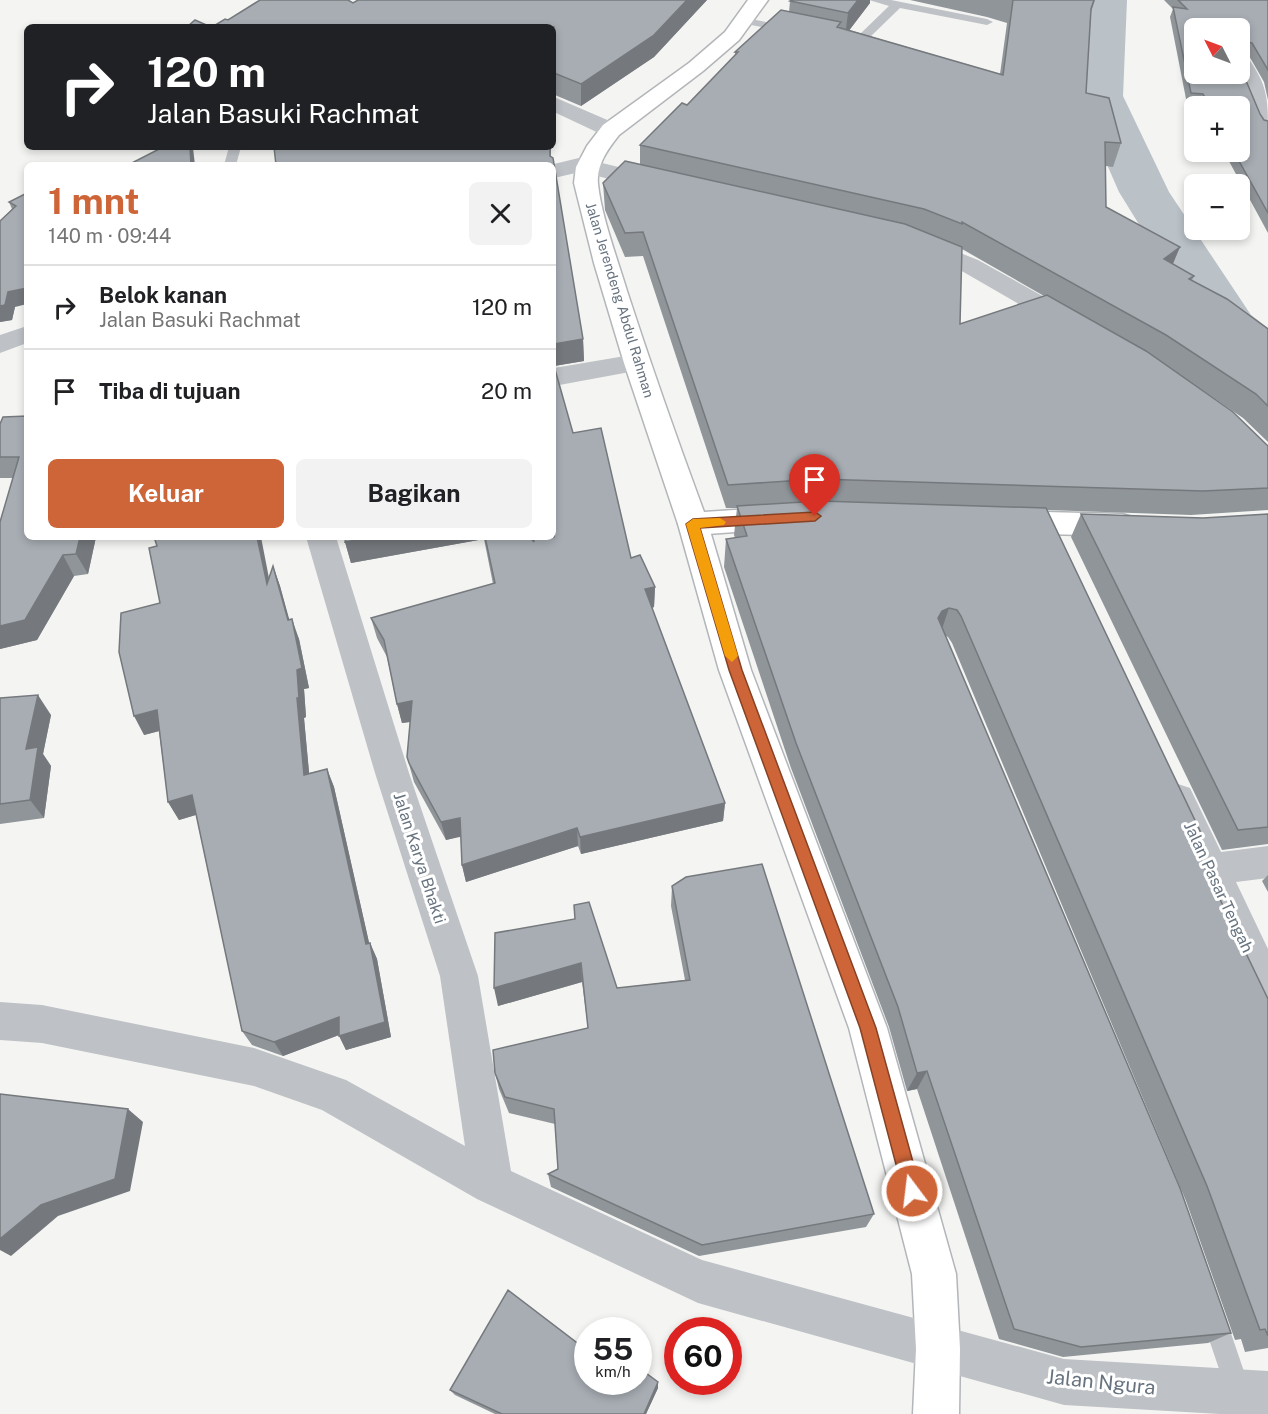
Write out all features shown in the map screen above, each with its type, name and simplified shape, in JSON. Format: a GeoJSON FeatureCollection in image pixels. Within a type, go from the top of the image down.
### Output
{"type":"FeatureCollection","features":[{"type":"Feature","properties":{"kind":"main road"},"geometry":{"type":"LineString","coordinates":[[589,165],[598,146],[611,130],[732,36],[752,10]]}},
{"type":"Feature","properties":{"kind":"main road","name":"Jalan Jerendeng Abdul Rahman"},"geometry":{"type":"LineString","coordinates":[[589,165],[586,183],[590,202],[637,363],[693,524],[735,670],[868,1028],[934,1274],[938,1349],[936,1414]]}},
{"type":"Feature","properties":{"kind":"main road"},"geometry":{"type":"LineString","coordinates":[[693,524],[804,517]]}},
{"type":"Feature","properties":{"kind":"main road"},"geometry":{"type":"LineString","coordinates":[[978,521],[1143,526]]}},
{"type":"Feature","properties":{"kind":"street"},"geometry":{"type":"LineString","coordinates":[[1250,79],[1268,124]]}},
{"type":"Feature","properties":{"kind":"street"},"geometry":{"type":"LineString","coordinates":[[556,105],[611,130]]}},
{"type":"Feature","properties":{"kind":"street"},"geometry":{"type":"LineString","coordinates":[[556,171],[589,165],[677,187]]}},
{"type":"Feature","properties":{"kind":"street"},"geometry":{"type":"LineString","coordinates":[[899,238],[969,265],[1095,337]]}},
{"type":"Feature","properties":{"kind":"street"},"geometry":{"type":"LineString","coordinates":[[0,344],[24,334]]}},
{"type":"Feature","properties":{"kind":"street"},"geometry":{"type":"LineString","coordinates":[[556,377],[637,363]]}},
{"type":"Feature","properties":{"kind":"street"},"geometry":{"type":"LineString","coordinates":[[1047,523],[1062,556]]}},
{"type":"Feature","properties":{"kind":"street","name":"Jalan Karya Bhakti"},"geometry":{"type":"LineString","coordinates":[[322,540],[392,773],[459,976],[483,1142],[492,1184]]}},
{"type":"Feature","properties":{"kind":"street","name":"Jalan Pasar Tengah"},"geometry":{"type":"LineString","coordinates":[[1165,772],[1268,990]]}},
{"type":"Feature","properties":{"kind":"street"},"geometry":{"type":"LineString","coordinates":[[1211,869],[1268,862]]}},
{"type":"Feature","properties":{"kind":"street","name":"Jalan Ngura"},"geometry":{"type":"LineString","coordinates":[[0,1021],[42,1024],[254,1067],[332,1094],[492,1184],[698,1281],[1064,1382],[1254,1394]]}},
{"type":"Feature","properties":{"kind":"lane"},"geometry":{"type":"LineString","coordinates":[[874,0],[987,22]]}},
{"type":"Feature","properties":{"kind":"lane"},"geometry":{"type":"LineString","coordinates":[[836,39],[847,42],[863,38],[897,4]]}},
{"type":"Feature","properties":{"kind":"lane"},"geometry":{"type":"LineString","coordinates":[[752,10],[802,32]]}},
{"type":"Feature","properties":{"kind":"lane"},"geometry":{"type":"LineString","coordinates":[[1204,1292],[1254,1394]]}},
{"type":"Feature","properties":{"kind":"building"},"geometry":{"type":"Polygon","coordinates":[[[260,0],[348,0],[353,3],[358,0],[687,0],[654,35],[581,84],[556,74],[556,24],[217,24],[225,19],[228,20],[260,0]]]}},
{"type":"Feature","properties":{"kind":"building"},"geometry":{"type":"Polygon","coordinates":[[[858,0],[848,13],[790,1],[858,0]]]}},
{"type":"Feature","properties":{"kind":"building"},"geometry":{"type":"Polygon","coordinates":[[[1013,0],[1094,0],[1091,9],[1086,93],[1109,98],[1121,143],[1105,142],[1106,207],[1180,247],[1164,259],[1194,276],[1189,279],[1227,299],[1268,329],[1268,406],[1256,394],[1166,335],[962,222],[962,224],[924,209],[640,145],[682,103],[687,105],[738,52],[735,52],[781,10],[841,22],[837,27],[1003,75],[1013,0]]]}},
{"type":"Feature","properties":{"kind":"building"},"geometry":{"type":"Polygon","coordinates":[[[1178,0],[1268,0],[1268,70],[1250,43],[1250,18],[1184,18],[1184,60],[1173,7],[1187,9],[1178,0]]]}},
{"type":"Feature","properties":{"kind":"building"},"geometry":{"type":"Polygon","coordinates":[[[195,20],[204,24],[190,24],[195,20]]]}},
{"type":"Feature","properties":{"kind":"building"},"geometry":{"type":"Polygon","coordinates":[[[1189,84],[1247,84],[1260,114],[1264,120],[1268,121],[1268,213],[1250,181],[1250,174],[1246,174],[1240,162],[1250,162],[1250,96],[1204,96],[1191,93],[1189,84]]]}},
{"type":"Feature","properties":{"kind":"building"},"geometry":{"type":"Polygon","coordinates":[[[157,150],[190,150],[191,162],[134,162],[157,150]]]}},
{"type":"Feature","properties":{"kind":"building"},"geometry":{"type":"Polygon","coordinates":[[[274,150],[550,150],[554,162],[276,162],[274,150]]]}},
{"type":"Feature","properties":{"kind":"building"},"geometry":{"type":"Polygon","coordinates":[[[625,161],[905,224],[962,247],[960,324],[1047,295],[1146,351],[1233,412],[1268,446],[1268,488],[1203,491],[819,479],[728,485],[643,232],[625,233],[603,183],[625,161]]]}},
{"type":"Feature","properties":{"kind":"building"},"geometry":{"type":"Polygon","coordinates":[[[556,176],[583,339],[556,344],[556,176]]]}},
{"type":"Feature","properties":{"kind":"building"},"geometry":{"type":"Polygon","coordinates":[[[24,194],[24,289],[8,292],[5,305],[0,306],[0,221],[16,206],[9,202],[24,194]]]}},
{"type":"Feature","properties":{"kind":"building"},"geometry":{"type":"Polygon","coordinates":[[[556,373],[573,433],[601,428],[631,558],[640,555],[655,587],[645,589],[725,803],[580,837],[577,828],[462,865],[460,818],[441,822],[409,763],[407,757],[412,701],[397,704],[384,640],[371,618],[495,583],[486,540],[532,540],[534,542],[534,540],[556,540],[556,373]]]}},
{"type":"Feature","properties":{"kind":"building"},"geometry":{"type":"Polygon","coordinates":[[[24,416],[24,540],[79,540],[76,554],[63,555],[25,620],[0,626],[0,522],[19,457],[0,457],[0,424],[3,417],[24,416]]]}},
{"type":"Feature","properties":{"kind":"building"},"geometry":{"type":"Polygon","coordinates":[[[820,501],[1046,508],[1202,835],[1190,837],[1268,999],[1268,1336],[1265,1329],[1260,1330],[1207,1186],[961,616],[957,610],[949,608],[942,611],[938,618],[1180,1188],[1231,1333],[1081,1347],[1014,1329],[927,1071],[917,1073],[898,1007],[796,743],[726,539],[747,536],[737,506],[820,501]]]}},
{"type":"Feature","properties":{"kind":"building"},"geometry":{"type":"Polygon","coordinates":[[[1081,514],[1203,518],[1268,514],[1268,827],[1238,830],[1081,514]]]}},
{"type":"Feature","properties":{"kind":"building"},"geometry":{"type":"Polygon","coordinates":[[[155,540],[258,540],[267,584],[273,566],[288,620],[292,619],[302,668],[297,670],[299,698],[297,698],[304,775],[327,769],[366,944],[370,943],[385,1022],[339,1036],[339,1017],[274,1042],[242,1031],[192,795],[168,802],[157,710],[134,716],[119,652],[121,613],[160,603],[149,548],[157,546],[155,540]]]}},
{"type":"Feature","properties":{"kind":"building"},"geometry":{"type":"Polygon","coordinates":[[[38,695],[26,749],[38,747],[30,800],[0,804],[0,698],[38,695]]]}},
{"type":"Feature","properties":{"kind":"building"},"geometry":{"type":"Polygon","coordinates":[[[762,864],[874,1214],[702,1245],[548,1174],[558,1169],[554,1109],[505,1097],[495,1073],[493,1050],[588,1028],[581,963],[494,988],[495,933],[575,919],[574,905],[589,902],[617,988],[690,980],[672,886],[686,877],[762,864]]]}},
{"type":"Feature","properties":{"kind":"building"},"geometry":{"type":"Polygon","coordinates":[[[0,1094],[128,1109],[115,1179],[41,1205],[0,1239],[0,1094]]]}},
{"type":"Feature","properties":{"kind":"building"},"geometry":{"type":"Polygon","coordinates":[[[508,1290],[574,1340],[574,1395],[652,1395],[652,1378],[658,1382],[644,1414],[502,1414],[450,1390],[508,1290]]]}},
{"type":"Feature","properties":{"kind":"waterway"},"geometry":{"type":"LineString","coordinates":[[1106,0],[1100,96],[1144,192],[1231,328],[1268,356]]}},
{"type":"Feature","properties":{"kind":"slow traffic"},"geometry":{"type":"LineString","coordinates":[[720,522],[693,524],[732,656]]}},
{"type":"Feature","properties":{"kind":"route"},"geometry":{"type":"LineString","coordinates":[[815,516],[693,524],[735,670],[868,1028],[912,1191]]}}]}
